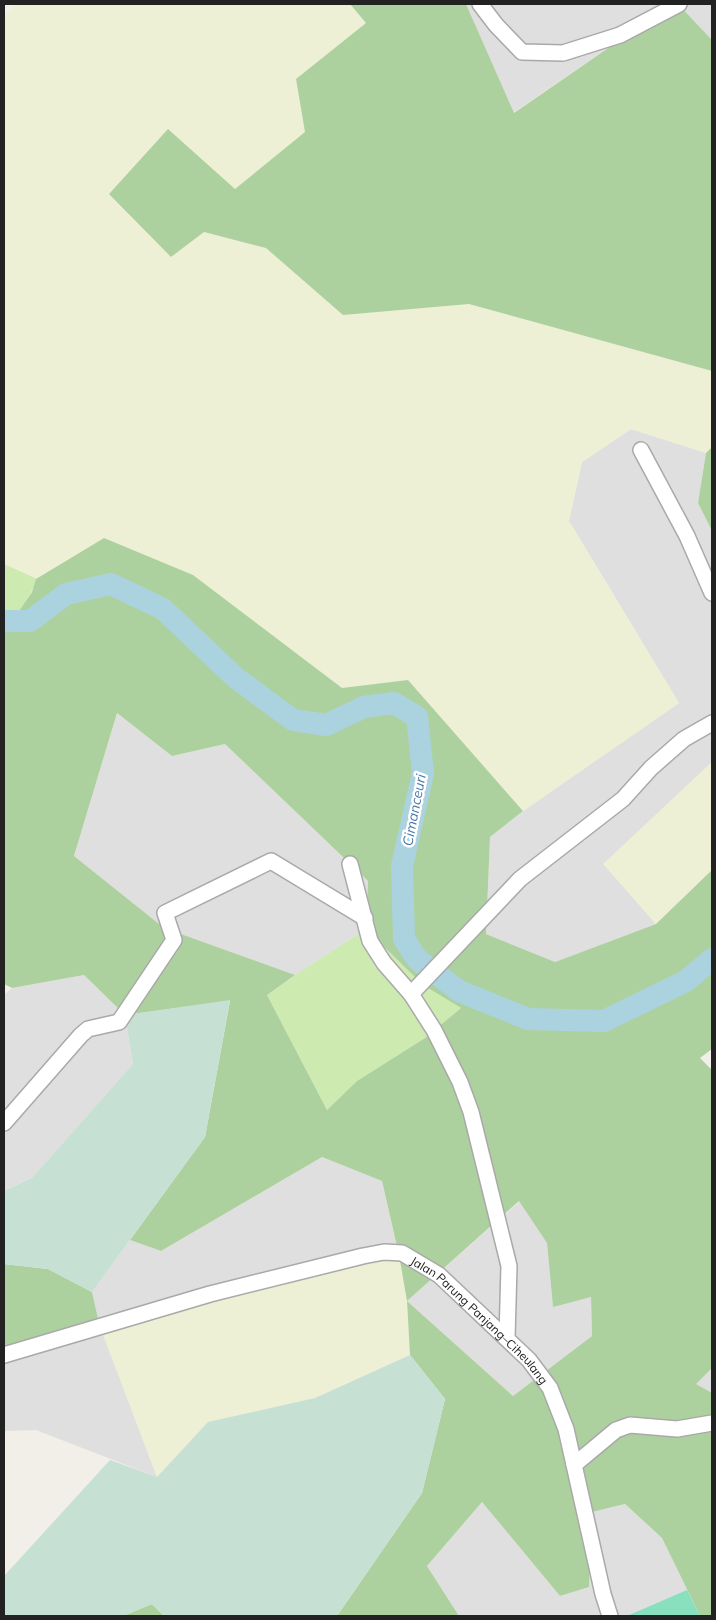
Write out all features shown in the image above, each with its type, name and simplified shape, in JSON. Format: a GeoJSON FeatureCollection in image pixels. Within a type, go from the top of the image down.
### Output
{"type":"FeatureCollection","features":[{"type":"Feature","properties":{"kind":"street"},"geometry":{"type":"LineString","coordinates":[[480,4],[496,26],[522,52],[563,53],[620,35],[679,4]]}},
{"type":"Feature","properties":{"kind":"street"},"geometry":{"type":"LineString","coordinates":[[641,450],[686,536],[712,593]]}},
{"type":"Feature","properties":{"kind":"street"},"geometry":{"type":"LineString","coordinates":[[411,994],[520,879],[623,799],[651,768],[684,738],[712,723]]}},
{"type":"Feature","properties":{"kind":"street"},"geometry":{"type":"LineString","coordinates":[[4,1123],[81,1035],[88,1029],[119,1022],[174,940],[165,913],[271,861],[365,918]]}},
{"type":"Feature","properties":{"kind":"street"},"geometry":{"type":"LineString","coordinates":[[350,864],[370,941],[384,963],[411,994],[434,1030],[460,1082],[471,1112],[509,1266],[507,1338]]}},
{"type":"Feature","properties":{"kind":"street","name":"Jalan Parung Panjang–Ciheulang"},"geometry":{"type":"LineString","coordinates":[[4,1355],[210,1294],[384,1252],[402,1253],[438,1275],[529,1360],[550,1388],[566,1429],[603,1594],[610,1616]]}},
{"type":"Feature","properties":{"kind":"street"},"geometry":{"type":"LineString","coordinates":[[574,1465],[616,1430],[630,1425],[677,1429],[712,1424]]}},
{"type":"Feature","properties":{"kind":"shaded area"},"geometry":{"type":"Polygon","coordinates":[[[466,4],[672,4],[513,113],[466,4]]]}},
{"type":"Feature","properties":{"kind":"shaded area"},"geometry":{"type":"Polygon","coordinates":[[[678,4],[712,4],[712,40],[678,4]]]}},
{"type":"Feature","properties":{"kind":"shaded area"},"geometry":{"type":"Polygon","coordinates":[[[631,429],[706,453],[698,503],[712,531],[712,762],[604,864],[656,924],[555,962],[486,934],[490,837],[523,811],[679,703],[569,521],[582,462],[631,429]]]}},
{"type":"Feature","properties":{"kind":"shaded area"},"geometry":{"type":"Polygon","coordinates":[[[117,713],[172,756],[225,744],[368,881],[366,929],[295,975],[163,928],[74,856],[117,713]]]}},
{"type":"Feature","properties":{"kind":"shaded area"},"geometry":{"type":"Polygon","coordinates":[[[84,975],[125,1015],[133,1064],[32,1178],[4,1191],[4,995],[12,988],[84,975]]]}},
{"type":"Feature","properties":{"kind":"shaded area"},"geometry":{"type":"Polygon","coordinates":[[[322,1157],[382,1181],[399,1255],[101,1327],[157,1477],[36,1430],[4,1431],[4,1348],[100,1327],[92,1292],[130,1240],[161,1251],[322,1157]]]}},
{"type":"Feature","properties":{"kind":"shaded area"},"geometry":{"type":"Polygon","coordinates":[[[520,1201],[547,1243],[553,1306],[591,1297],[592,1336],[513,1396],[407,1301],[520,1201]]]}},
{"type":"Feature","properties":{"kind":"shaded area"},"geometry":{"type":"Polygon","coordinates":[[[712,1368],[712,1393],[695,1384],[712,1368]]]}},
{"type":"Feature","properties":{"kind":"shaded area"},"geometry":{"type":"Polygon","coordinates":[[[482,1502],[560,1596],[589,1587],[592,1512],[625,1504],[662,1538],[700,1616],[459,1616],[427,1566],[482,1502]]]}},
{"type":"Feature","properties":{"kind":"green space"},"geometry":{"type":"Polygon","coordinates":[[[16,4],[350,4],[367,23],[296,79],[306,132],[235,189],[168,130],[109,194],[203,232],[266,248],[343,315],[469,304],[712,371],[712,447],[706,453],[631,429],[582,462],[569,521],[679,703],[523,811],[408,680],[342,688],[193,575],[104,538],[36,579],[4,564],[4,16],[16,4]]]}},
{"type":"Feature","properties":{"kind":"green space"},"geometry":{"type":"Polygon","coordinates":[[[350,4],[466,4],[514,113],[672,4],[678,4],[712,40],[712,371],[469,304],[343,315],[266,248],[204,232],[171,257],[109,194],[168,129],[235,189],[305,132],[296,79],[366,23],[350,4]]]}},
{"type":"Feature","properties":{"kind":"green space"},"geometry":{"type":"Polygon","coordinates":[[[712,447],[712,531],[698,503],[706,453],[712,447]]]}},
{"type":"Feature","properties":{"kind":"green space"},"geometry":{"type":"Polygon","coordinates":[[[104,538],[193,575],[342,688],[408,680],[523,811],[490,837],[486,934],[555,962],[656,924],[712,870],[712,1049],[700,1058],[712,1070],[712,1368],[696,1384],[712,1393],[712,1616],[700,1616],[662,1538],[625,1504],[592,1512],[589,1587],[560,1596],[482,1502],[427,1566],[459,1616],[337,1616],[422,1493],[445,1399],[410,1355],[407,1301],[399,1255],[382,1181],[322,1157],[161,1251],[130,1240],[205,1137],[230,1001],[125,1015],[84,975],[12,988],[4,984],[4,633],[32,592],[36,579],[104,538]],[[117,713],[74,856],[164,928],[295,975],[267,995],[327,1110],[357,1081],[425,1038],[461,1008],[423,985],[366,929],[368,881],[225,744],[172,756],[117,713]],[[519,1201],[407,1301],[513,1396],[592,1336],[591,1297],[553,1307],[547,1243],[519,1201]]]}},
{"type":"Feature","properties":{"kind":"green space"},"geometry":{"type":"Polygon","coordinates":[[[4,564],[36,579],[28,598],[4,633],[4,564]]]}},
{"type":"Feature","properties":{"kind":"green space"},"geometry":{"type":"Polygon","coordinates":[[[712,762],[712,870],[656,924],[603,864],[712,762]]]}},
{"type":"Feature","properties":{"kind":"green space"},"geometry":{"type":"Polygon","coordinates":[[[366,929],[423,985],[461,1008],[425,1038],[357,1081],[327,1110],[267,995],[366,929]]]}},
{"type":"Feature","properties":{"kind":"green space"},"geometry":{"type":"Polygon","coordinates":[[[230,1000],[205,1137],[92,1292],[48,1269],[4,1264],[4,1191],[32,1178],[133,1064],[125,1015],[230,1000]]]}},
{"type":"Feature","properties":{"kind":"green space"},"geometry":{"type":"Polygon","coordinates":[[[399,1255],[407,1301],[410,1355],[315,1398],[208,1422],[157,1477],[100,1327],[399,1255]]]}},
{"type":"Feature","properties":{"kind":"green space"},"geometry":{"type":"Polygon","coordinates":[[[4,1264],[48,1269],[92,1292],[100,1327],[4,1348],[4,1264]]]}},
{"type":"Feature","properties":{"kind":"green space"},"geometry":{"type":"Polygon","coordinates":[[[410,1355],[445,1399],[422,1493],[337,1616],[164,1616],[152,1604],[123,1616],[4,1616],[4,1576],[110,1460],[157,1477],[208,1422],[315,1398],[410,1355]]]}},
{"type":"Feature","properties":{"kind":"green space"},"geometry":{"type":"Polygon","coordinates":[[[687,1590],[700,1616],[627,1616],[687,1590]]]}},
{"type":"Feature","properties":{"kind":"green space"},"geometry":{"type":"Polygon","coordinates":[[[152,1604],[164,1616],[123,1616],[152,1604]]]}},
{"type":"Feature","properties":{"kind":"waterway","name":"Cimanceuri"},"geometry":{"type":"LineString","coordinates":[[4,621],[30,621],[66,594],[111,584],[163,609],[236,678],[293,720],[326,725],[364,707],[394,703],[417,717],[423,773],[402,866],[404,939],[417,959],[459,991],[528,1019],[604,1021],[686,981],[712,959]]}}]}
